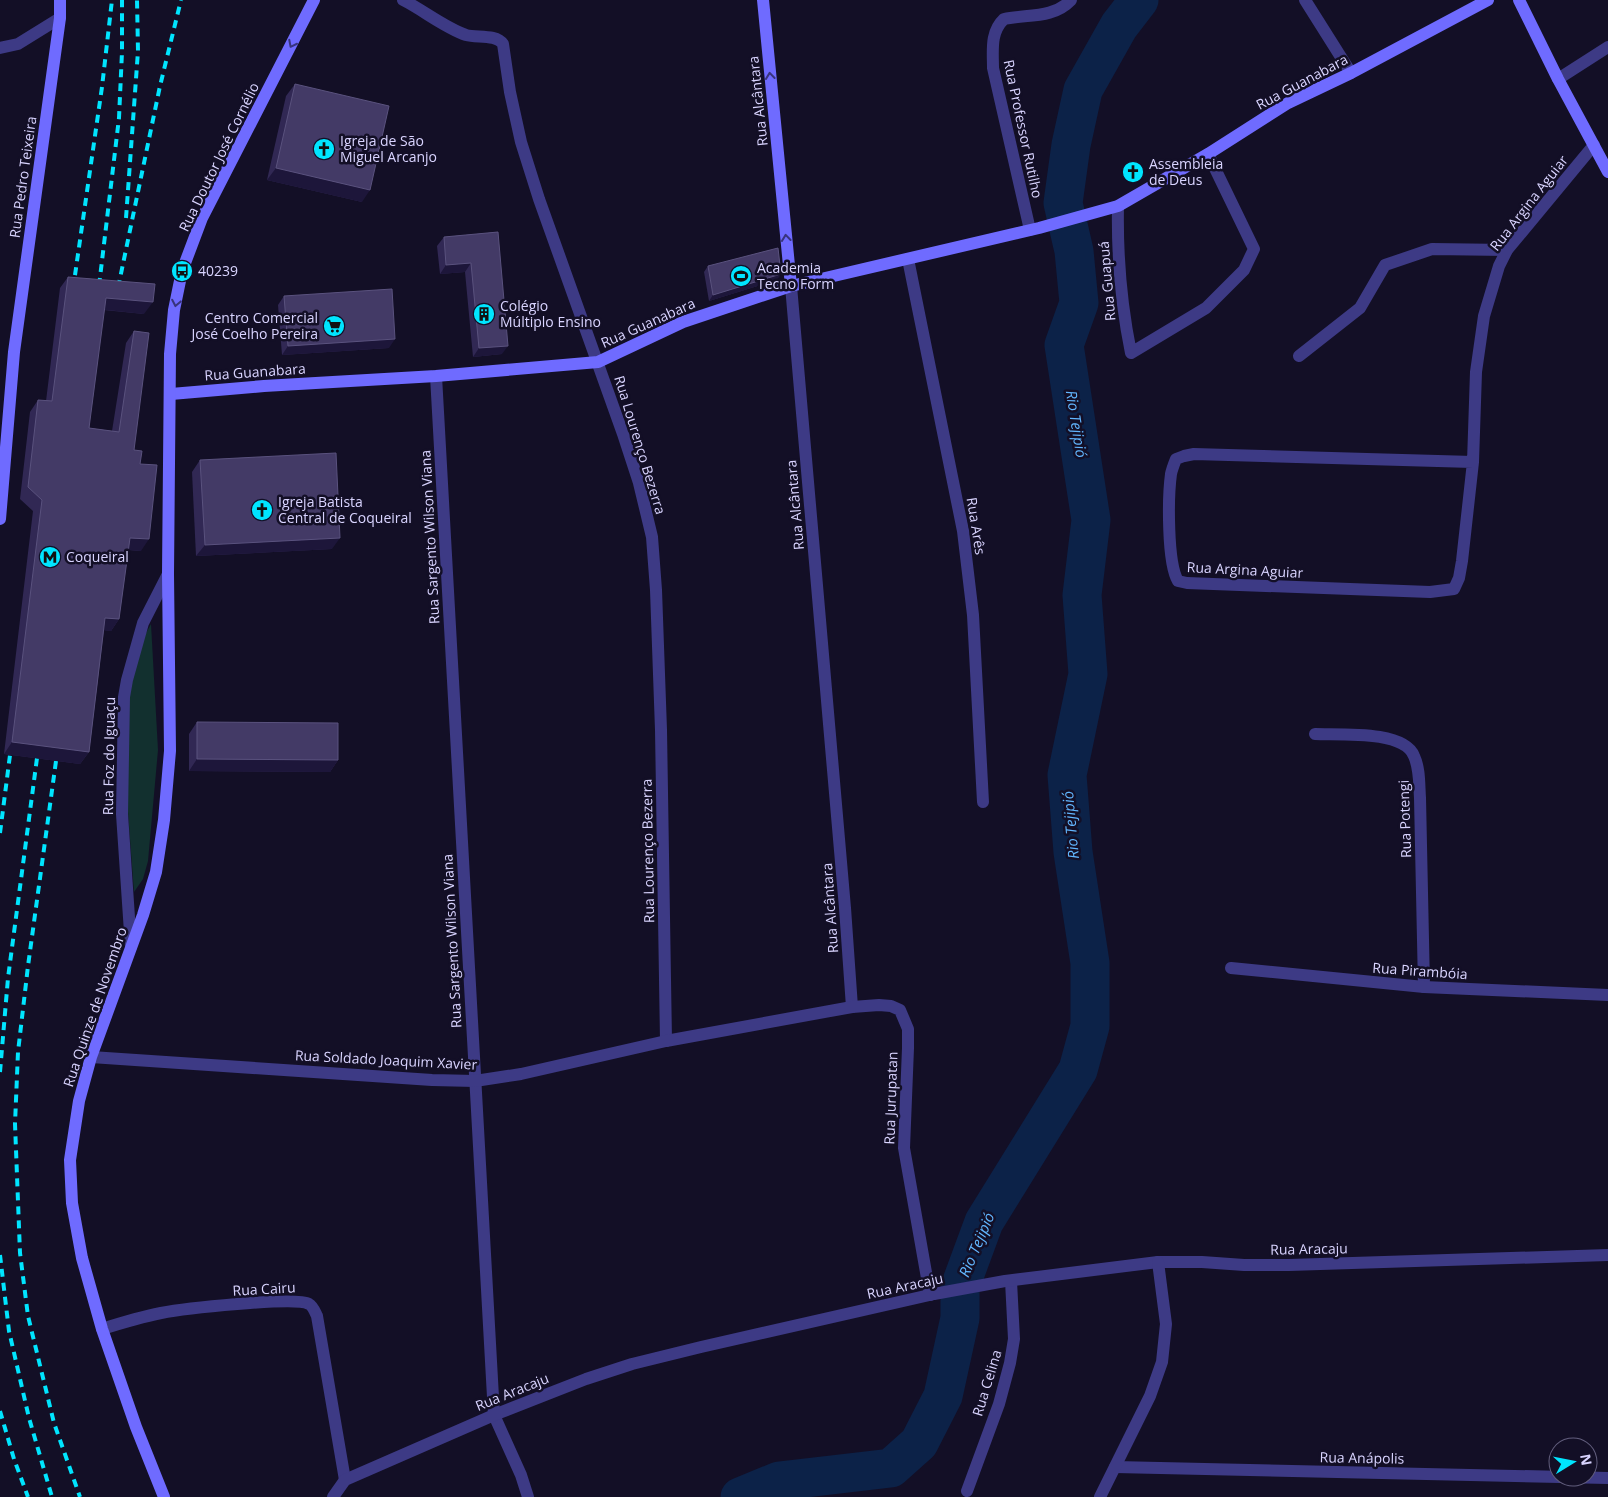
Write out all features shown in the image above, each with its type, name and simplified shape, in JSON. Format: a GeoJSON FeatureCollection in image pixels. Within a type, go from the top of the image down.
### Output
{"type":"FeatureCollection","features":[{"type":"Feature","properties":{"kind":"street","name":"Rua Pedro Teixeira"},"geometry":{"type":"LineString","coordinates":[[0,519],[20,306],[60,18],[60,0]]}},
{"type":"Feature","properties":{"kind":"street","name":"Rua Doutor José Cornélio"},"geometry":{"type":"LineString","coordinates":[[168,574],[170,354],[174,310],[182,270],[202,218],[314,0]]}},
{"type":"Feature","properties":{"kind":"street","name":"Rua Lourenço Bezerra"},"geometry":{"type":"LineString","coordinates":[[403,0],[460,32],[498,39],[503,44],[510,92],[521,142],[539,199],[598,362],[639,483],[652,538],[656,590],[666,1042]]}},
{"type":"Feature","properties":{"kind":"street","name":"Rua Alcântara"},"geometry":{"type":"LineString","coordinates":[[763,0],[791,286],[852,1007]]}},
{"type":"Feature","properties":{"kind":"street","name":"Rua Professor Rutilho"},"geometry":{"type":"LineString","coordinates":[[1034,229],[993,68],[995,32],[999,24],[1004,20],[1049,14],[1063,8],[1071,0]]}},
{"type":"Feature","properties":{"kind":"street"},"geometry":{"type":"LineString","coordinates":[[1305,0],[1351,73]]}},
{"type":"Feature","properties":{"kind":"street","name":"Rua Guanabara"},"geometry":{"type":"LineString","coordinates":[[171,394],[264,386],[436,376],[598,362],[683,322],[791,286],[1034,229],[1112,208],[1208,154],[1288,103],[1351,73],[1488,0]]}},
{"type":"Feature","properties":{"kind":"street"},"geometry":{"type":"LineString","coordinates":[[1520,0],[1558,78],[1608,172]]}},
{"type":"Feature","properties":{"kind":"street"},"geometry":{"type":"LineString","coordinates":[[0,48],[18,44],[60,18]]}},
{"type":"Feature","properties":{"kind":"street"},"geometry":{"type":"LineString","coordinates":[[1558,78],[1608,47]]}},
{"type":"Feature","properties":{"kind":"street","name":"Rua Argina Aguiar"},"geometry":{"type":"LineString","coordinates":[[1474,462],[1194,454],[1176,459],[1171,471],[1170,548],[1174,575],[1178,581],[1187,583],[1430,592],[1454,589],[1459,578],[1462,561],[1474,462],[1476,372],[1484,316],[1499,266],[1507,250],[1594,146]]}},
{"type":"Feature","properties":{"kind":"street","name":"Rua Guapuá"},"geometry":{"type":"LineString","coordinates":[[1112,208],[1124,318],[1131,353],[1206,308],[1244,270],[1254,250],[1208,154]]}},
{"type":"Feature","properties":{"kind":"street"},"geometry":{"type":"LineString","coordinates":[[1298,356],[1360,308],[1385,265],[1432,249],[1507,250]]}},
{"type":"Feature","properties":{"kind":"street","name":"Rua Arês"},"geometry":{"type":"LineString","coordinates":[[908,259],[963,531],[974,615],[983,802]]}},
{"type":"Feature","properties":{"kind":"street","name":"Rua Sargento Wilson Viana"},"geometry":{"type":"LineString","coordinates":[[436,376],[494,1414],[521,1475],[528,1497]]}},
{"type":"Feature","properties":{"kind":"street","name":"Rua Quinze de Novembro"},"geometry":{"type":"LineString","coordinates":[[164,1497],[136,1427],[102,1329],[82,1258],[72,1203],[70,1160],[79,1101],[91,1057],[143,915],[156,872],[164,820],[170,751],[168,574]]}},
{"type":"Feature","properties":{"kind":"street","name":"Rua Foz do Iguaçu"},"geometry":{"type":"LineString","coordinates":[[131,947],[122,814],[124,697],[143,623],[168,574]]}},
{"type":"Feature","properties":{"kind":"street","name":"Rua Potengi"},"geometry":{"type":"LineString","coordinates":[[1315,734],[1381,737],[1396,740],[1406,745],[1414,754],[1419,771],[1424,987]]}},
{"type":"Feature","properties":{"kind":"street","name":"Rua Pirambóia"},"geometry":{"type":"LineString","coordinates":[[1231,968],[1424,987],[1608,995]]}},
{"type":"Feature","properties":{"kind":"street","name":"Rua Jurupatan"},"geometry":{"type":"LineString","coordinates":[[852,1007],[891,1006],[900,1010],[908,1029],[904,1148],[932,1294]]}},
{"type":"Feature","properties":{"kind":"street","name":"Rua Soldado Joaquim Xavier"},"geometry":{"type":"LineString","coordinates":[[91,1057],[432,1080],[475,1081],[521,1074],[666,1042],[852,1007]]}},
{"type":"Feature","properties":{"kind":"street","name":"Rua Aracaju"},"geometry":{"type":"LineString","coordinates":[[344,1480],[494,1414],[586,1378],[632,1364],[932,1294],[1008,1281],[1158,1262],[1289,1265],[1608,1255]]}},
{"type":"Feature","properties":{"kind":"street"},"geometry":{"type":"LineString","coordinates":[[1100,1497],[1150,1396],[1162,1362],[1166,1324],[1158,1262]]}},
{"type":"Feature","properties":{"kind":"street","name":"Rua Celina"},"geometry":{"type":"LineString","coordinates":[[967,1491],[999,1404],[1010,1363],[1014,1339],[1008,1281]]}},
{"type":"Feature","properties":{"kind":"street","name":"Rua Cairu"},"geometry":{"type":"LineString","coordinates":[[102,1329],[159,1313],[187,1309],[296,1301],[309,1304],[317,1316],[344,1480]]}},
{"type":"Feature","properties":{"kind":"street","name":"Rua Anápolis"},"geometry":{"type":"LineString","coordinates":[[1115,1467],[1608,1478]]}},
{"type":"Feature","properties":{"kind":"street"},"geometry":{"type":"LineString","coordinates":[[333,1497],[344,1480]]}},
{"type":"Feature","properties":{"kind":"green space"},"geometry":{"type":"Polygon","coordinates":[[[151,624],[158,750],[148,861],[143,879],[134,892],[127,799],[129,697],[140,644],[151,624]]]}},
{"type":"Feature","properties":{"kind":"building","name":"Igreja de São Miguel Arcanjo"},"geometry":{"type":"Polygon","coordinates":[[[295,84],[389,106],[370,190],[276,168],[295,84]]]}},
{"type":"Feature","properties":{"kind":"building","name":"Colégio Múltiplo Ensino"},"geometry":{"type":"Polygon","coordinates":[[[498,232],[508,346],[479,348],[471,263],[446,265],[444,237],[498,232]]]}},
{"type":"Feature","properties":{"kind":"building","name":"Academia Tecno Form"},"geometry":{"type":"Polygon","coordinates":[[[778,248],[781,274],[713,295],[708,266],[778,248]]]}},
{"type":"Feature","properties":{"kind":"building","name":"Coqueiral"},"geometry":{"type":"Polygon","coordinates":[[[68,277],[155,284],[153,302],[106,298],[89,428],[119,432],[134,331],[149,333],[134,450],[142,451],[140,464],[157,465],[149,539],[130,538],[119,619],[105,618],[89,752],[12,742],[42,500],[28,487],[38,400],[52,401],[68,277]]]}},
{"type":"Feature","properties":{"kind":"building","name":"Centro Comercial José Coelho Pereira"},"geometry":{"type":"Polygon","coordinates":[[[392,289],[395,339],[288,346],[284,296],[392,289]]]}},
{"type":"Feature","properties":{"kind":"building","name":"Igreja Batista Central de Coqueiral"},"geometry":{"type":"Polygon","coordinates":[[[336,453],[340,538],[205,545],[200,460],[336,453]]]}},
{"type":"Feature","properties":{"kind":"building"},"geometry":{"type":"Polygon","coordinates":[[[197,722],[338,723],[338,760],[197,759],[197,722]]]}},
{"type":"Feature","properties":{"kind":"waterway","name":"Rio Tejipió"},"geometry":{"type":"LineString","coordinates":[[740,1497],[779,1481],[891,1468],[919,1443],[943,1396],[960,1318],[960,1287],[984,1222],[1078,1070],[1090,1026],[1090,963],[1073,852],[1067,775],[1088,674],[1082,595],[1091,520],[1064,345],[1079,303],[1074,251],[1063,203],[1071,145],[1083,90],[1119,26],[1139,0]]}},
{"type":"Feature","properties":{"kind":"railway"},"geometry":{"type":"LineString","coordinates":[[73,289],[102,87],[112,0]]}},
{"type":"Feature","properties":{"kind":"railway"},"geometry":{"type":"LineString","coordinates":[[99,286],[119,118],[122,0]]}},
{"type":"Feature","properties":{"kind":"railway"},"geometry":{"type":"LineString","coordinates":[[126,218],[138,51],[137,0]]}},
{"type":"Feature","properties":{"kind":"railway"},"geometry":{"type":"LineString","coordinates":[[118,288],[160,86],[181,0]]}},
{"type":"Feature","properties":{"kind":"railway"},"geometry":{"type":"LineString","coordinates":[[0,833],[10,755]]}},
{"type":"Feature","properties":{"kind":"railway"},"geometry":{"type":"LineString","coordinates":[[0,1072],[8,978],[37,758]]}},
{"type":"Feature","properties":{"kind":"railway"},"geometry":{"type":"LineString","coordinates":[[56,761],[18,1052],[15,1124],[20,1253],[28,1316],[54,1423],[80,1497]]}},
{"type":"Feature","properties":{"kind":"railway"},"geometry":{"type":"LineString","coordinates":[[0,1255],[9,1331],[29,1418],[52,1497]]}},
{"type":"Feature","properties":{"kind":"railway"},"geometry":{"type":"LineString","coordinates":[[0,1411],[14,1459],[28,1497]]}},
{"type":"Feature","properties":{"kind":"place","name":"Igreja de São Miguel Arcanjo"},"geometry":{"type":"Point","coordinates":[324,149]}},
{"type":"Feature","properties":{"kind":"place","name":"Assembleia de Deus"},"geometry":{"type":"Point","coordinates":[1133,172]}},
{"type":"Feature","properties":{"kind":"place","name":"40239"},"geometry":{"type":"Point","coordinates":[182,271]}},
{"type":"Feature","properties":{"kind":"place","name":"Academia Tecno Form"},"geometry":{"type":"Point","coordinates":[741,276]}},
{"type":"Feature","properties":{"kind":"place","name":"Colégio Múltiplo Ensino"},"geometry":{"type":"Point","coordinates":[484,314]}},
{"type":"Feature","properties":{"kind":"place","name":"Centro Comercial José Coelho Pereira"},"geometry":{"type":"Point","coordinates":[334,326]}},
{"type":"Feature","properties":{"kind":"place","name":"Igreja Batista Central de Coqueiral"},"geometry":{"type":"Point","coordinates":[262,510]}},
{"type":"Feature","properties":{"kind":"place","name":"Coqueiral"},"geometry":{"type":"Point","coordinates":[50,557]}}]}
